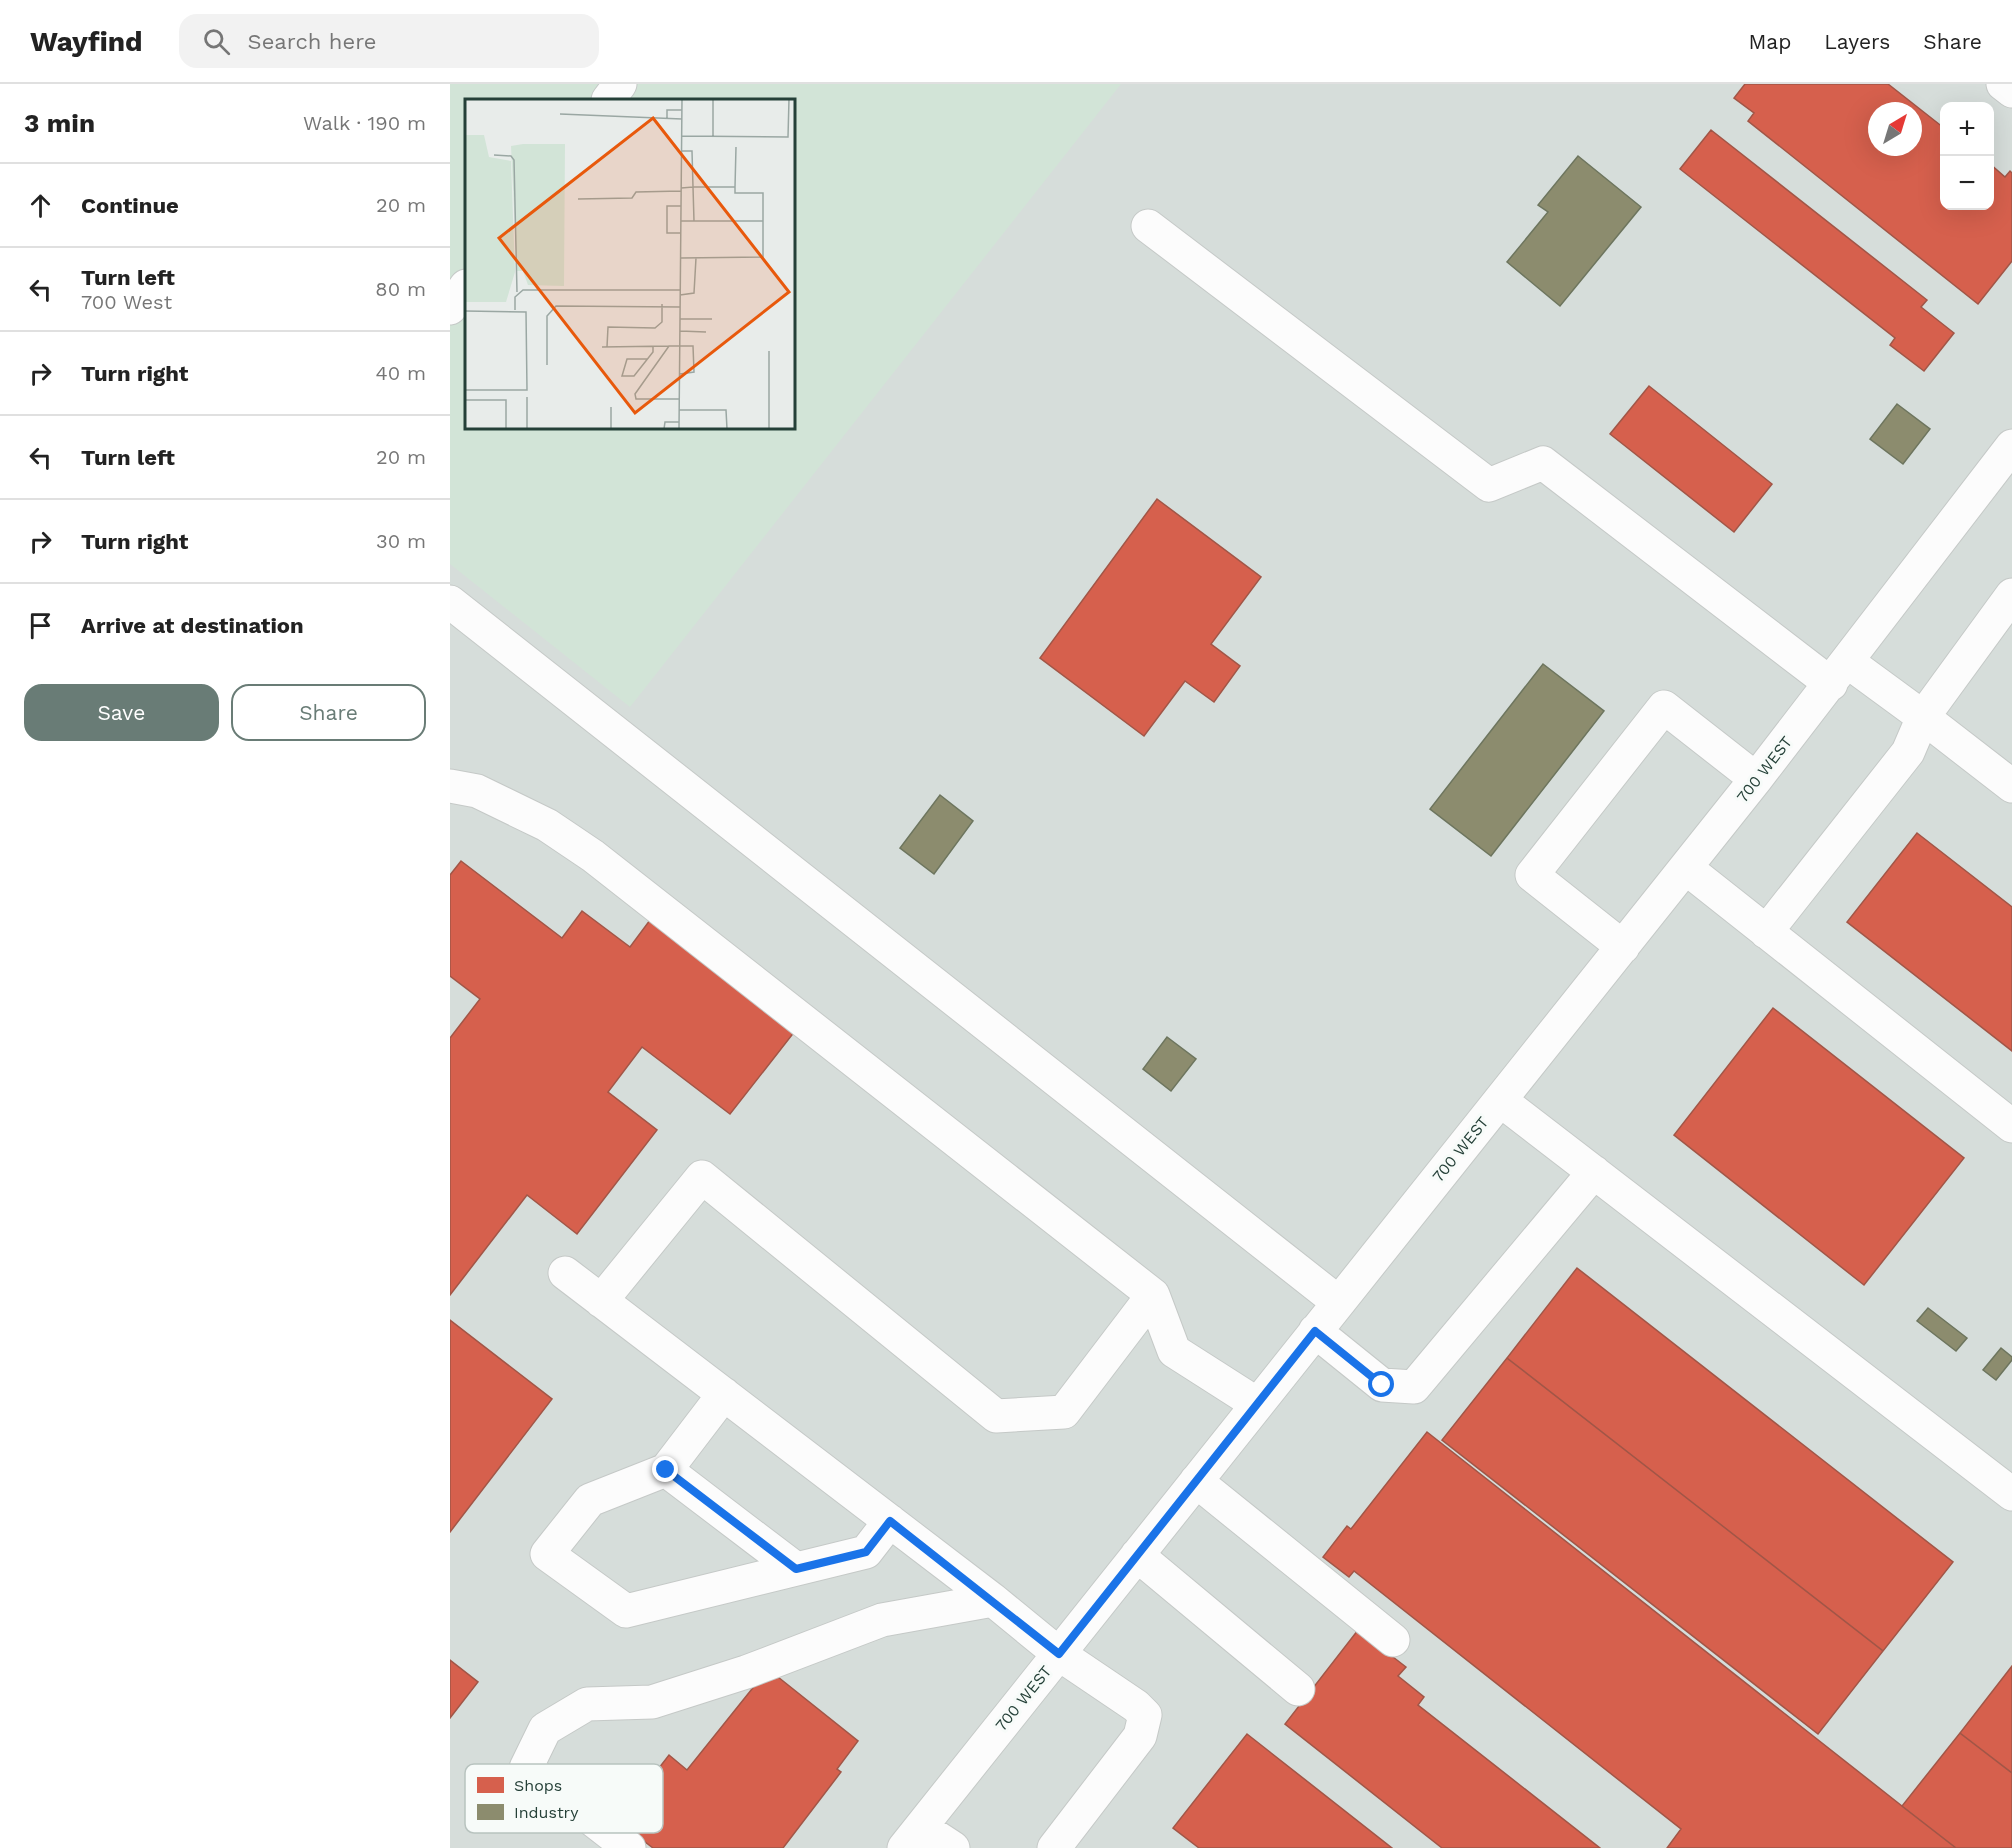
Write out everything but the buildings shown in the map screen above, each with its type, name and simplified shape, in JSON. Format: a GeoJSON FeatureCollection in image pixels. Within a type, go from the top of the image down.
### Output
{"type":"FeatureCollection","features":[{"type":"Feature","properties":{"kind":"street"},"geometry":{"type":"LineString","coordinates":[[609,99],[620,84]]}},
{"type":"Feature","properties":{"kind":"street"},"geometry":{"type":"LineString","coordinates":[[2003,84],[2012,91]]}},
{"type":"Feature","properties":{"kind":"street"},"geometry":{"type":"LineString","coordinates":[[1148,226],[1490,485],[1543,463],[1840,673],[1923,717],[2012,786]]}},
{"type":"Feature","properties":{"kind":"street"},"geometry":{"type":"LineString","coordinates":[[450,308],[465,287]]}},
{"type":"Feature","properties":{"kind":"street","name":"700 WEST"},"geometry":{"type":"LineString","coordinates":[[912,1838],[1686,868],[1840,673],[2012,446]]}},
{"type":"Feature","properties":{"kind":"street"},"geometry":{"type":"LineString","coordinates":[[1766,932],[1908,752],[1923,717],[2012,595]]}},
{"type":"Feature","properties":{"kind":"street"},"geometry":{"type":"LineString","coordinates":[[450,602],[1338,1302]]}},
{"type":"Feature","properties":{"kind":"street"},"geometry":{"type":"LineString","coordinates":[[1623,947],[1532,875],[1664,707],[1756,779]]}},
{"type":"Feature","properties":{"kind":"street"},"geometry":{"type":"LineString","coordinates":[[450,786],[477,791],[547,825],[593,856],[1154,1295],[1174,1351],[1257,1404]]}},
{"type":"Feature","properties":{"kind":"street"},"geometry":{"type":"LineString","coordinates":[[1686,868],[2012,1126]]}},
{"type":"Feature","properties":{"kind":"street"},"geometry":{"type":"LineString","coordinates":[[1500,1100],[2012,1494]]}},
{"type":"Feature","properties":{"kind":"street"},"geometry":{"type":"LineString","coordinates":[[1315,1331],[1382,1385],[1414,1387],[1594,1172]]}},
{"type":"Feature","properties":{"kind":"street"},"geometry":{"type":"LineString","coordinates":[[601,1300],[702,1177],[996,1416],[1064,1412],[1154,1295]]}},
{"type":"Feature","properties":{"kind":"street"},"geometry":{"type":"LineString","coordinates":[[565,1273],[993,1600],[1059,1654],[1137,1706],[1145,1715],[1140,1736],[1054,1848]]}},
{"type":"Feature","properties":{"kind":"street"},"geometry":{"type":"LineString","coordinates":[[724,1394],[666,1470],[590,1500],[547,1554],[626,1611],[866,1552],[890,1521]]}},
{"type":"Feature","properties":{"kind":"street"},"geometry":{"type":"LineString","coordinates":[[666,1470],[796,1569]]}},
{"type":"Feature","properties":{"kind":"street"},"geometry":{"type":"LineString","coordinates":[[1196,1481],[1393,1641]]}},
{"type":"Feature","properties":{"kind":"street"},"geometry":{"type":"LineString","coordinates":[[1137,1555],[1298,1689]]}},
{"type":"Feature","properties":{"kind":"street"},"geometry":{"type":"LineString","coordinates":[[528,1764],[545,1729],[587,1704],[652,1702],[746,1672],[882,1620],[993,1600]]}},
{"type":"Feature","properties":{"kind":"street"},"geometry":{"type":"LineString","coordinates":[[610,1833],[629,1848]]}},
{"type":"Feature","properties":{"kind":"street"},"geometry":{"type":"LineString","coordinates":[[912,1838],[953,1848]]}},
{"type":"Feature","properties":{"kind":"shaded area"},"geometry":{"type":"Polygon","coordinates":[[[450,84],[2012,84],[2012,1848],[450,1848],[450,84]]]}},
{"type":"Feature","properties":{"kind":"green space"},"geometry":{"type":"Polygon","coordinates":[[[450,84],[602,84],[590,99],[465,99],[465,268],[450,289],[450,84]]]}},
{"type":"Feature","properties":{"kind":"green space"},"geometry":{"type":"Polygon","coordinates":[[[631,84],[1121,84],[630,707],[450,564],[450,324],[465,304],[465,429],[795,429],[795,99],[620,99],[631,84]]]}},
{"type":"Feature","properties":{"kind":"route"},"geometry":{"type":"LineString","coordinates":[[666,1470],[796,1569],[866,1552],[890,1521],[1059,1654],[1315,1331],[1382,1385]]}}]}
